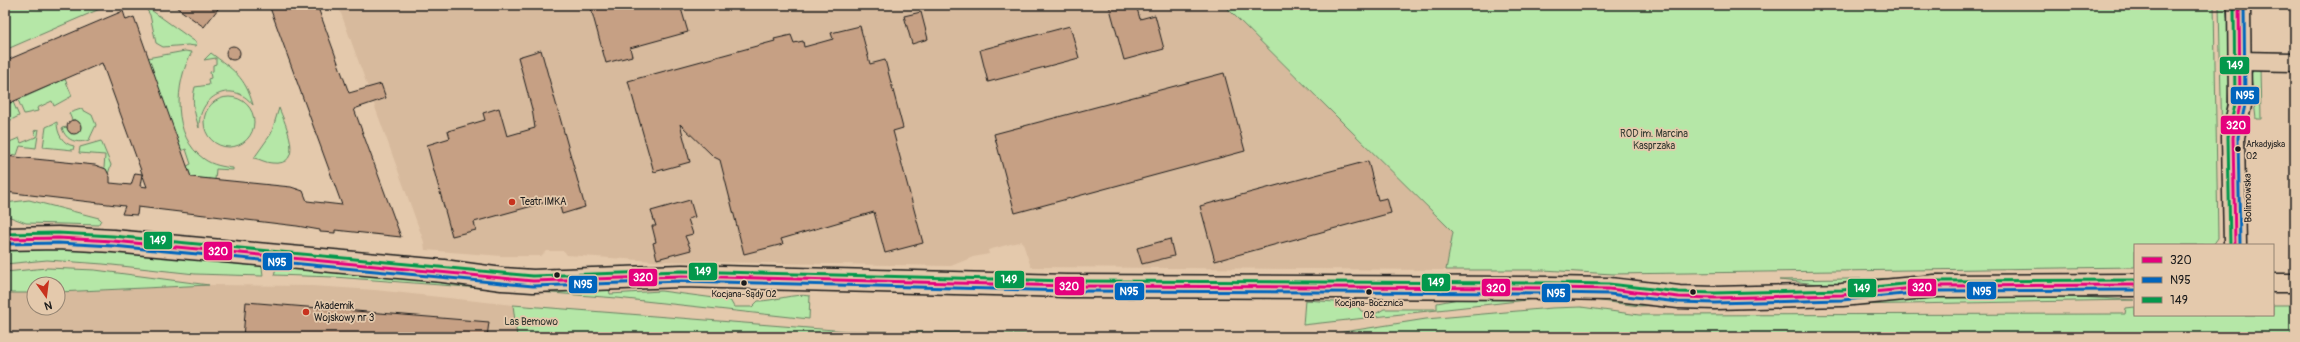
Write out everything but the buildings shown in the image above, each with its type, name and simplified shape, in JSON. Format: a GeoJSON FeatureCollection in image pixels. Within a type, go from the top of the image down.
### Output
{"type":"FeatureCollection","features":[{"type":"Feature","properties":{"kind":"street","name":"Bolimowska"},"geometry":{"type":"LineString","coordinates":[[2235,244],[2232,137],[2240,105],[2239,5]]}},
{"type":"Feature","properties":{"kind":"street"},"geometry":{"type":"LineString","coordinates":[[2240,61],[2295,62]]}},
{"type":"Feature","properties":{"kind":"street","name":"Bolimowska"},"geometry":{"type":"LineString","coordinates":[[2240,105],[2244,117],[2247,138],[2249,244]]}},
{"type":"Feature","properties":{"kind":"street"},"geometry":{"type":"LineString","coordinates":[[5,239],[58,238],[113,241],[443,271],[502,279],[533,281],[682,276],[1067,286],[1552,288],[1609,289],[1679,297],[1715,298],[1842,295],[1935,286],[2134,285]]}},
{"type":"Feature","properties":{"kind":"street"},"geometry":{"type":"LineString","coordinates":[[2274,283],[2295,282]]}},
{"type":"Feature","properties":{"kind":"shaded area"},"geometry":{"type":"Polygon","coordinates":[[[338,5],[1224,5],[1453,232],[1446,270],[1031,267],[1022,241],[988,250],[989,254],[973,257],[951,266],[654,261],[567,255],[564,251],[546,251],[541,256],[502,256],[425,250],[424,242],[338,5]]]}},
{"type":"Feature","properties":{"kind":"shaded area"},"geometry":{"type":"Polygon","coordinates":[[[209,285],[312,286],[375,290],[513,305],[517,337],[5,337],[5,293],[26,293],[26,316],[66,316],[66,292],[209,285]]]}},
{"type":"Feature","properties":{"kind":"green space"},"geometry":{"type":"Polygon","coordinates":[[[10,5],[109,5],[5,50],[5,7],[10,5]]]}},
{"type":"Feature","properties":{"kind":"green space"},"geometry":{"type":"Polygon","coordinates":[[[144,5],[197,43],[195,46],[188,45],[163,47],[156,43],[150,15],[144,5]]]}},
{"type":"Feature","properties":{"kind":"green space","name":"ROD im. Marcina Kasprzaka"},"geometry":{"type":"Polygon","coordinates":[[[1224,5],[2214,5],[2218,238],[2214,244],[2134,244],[2134,267],[1613,274],[1543,270],[1446,270],[1453,232],[1224,5]]]}},
{"type":"Feature","properties":{"kind":"green space"},"geometry":{"type":"Polygon","coordinates":[[[2219,5],[2225,5],[2230,37],[2226,146],[2229,237],[2224,237],[2219,5]]]}},
{"type":"Feature","properties":{"kind":"green space"},"geometry":{"type":"Polygon","coordinates":[[[185,51],[192,52],[186,65],[179,94],[181,124],[186,137],[194,149],[204,159],[214,164],[233,168],[233,170],[216,169],[215,180],[191,177],[187,166],[191,164],[186,149],[181,151],[147,58],[185,51]]]}},
{"type":"Feature","properties":{"kind":"green space"},"geometry":{"type":"Polygon","coordinates":[[[211,53],[232,69],[242,80],[250,95],[253,105],[245,97],[236,93],[226,92],[218,94],[204,107],[200,117],[199,128],[193,97],[195,87],[209,85],[208,79],[211,78],[210,72],[213,71],[213,65],[216,64],[216,58],[204,60],[211,53]]]}},
{"type":"Feature","properties":{"kind":"green space"},"geometry":{"type":"Polygon","coordinates":[[[2260,67],[2261,119],[2256,119],[2251,75],[2253,70],[2260,67]]]}},
{"type":"Feature","properties":{"kind":"green space"},"geometry":{"type":"Polygon","coordinates":[[[65,79],[72,96],[54,106],[52,101],[37,108],[38,111],[24,114],[18,100],[65,79]]]}},
{"type":"Feature","properties":{"kind":"green space"},"geometry":{"type":"Polygon","coordinates":[[[229,97],[239,99],[247,104],[252,112],[254,122],[252,132],[247,140],[239,145],[229,147],[219,145],[211,140],[206,132],[204,122],[206,112],[211,104],[219,99],[229,97]]]}},
{"type":"Feature","properties":{"kind":"green space"},"geometry":{"type":"Polygon","coordinates":[[[13,102],[19,116],[5,123],[5,105],[13,102]]]}},
{"type":"Feature","properties":{"kind":"green space"},"geometry":{"type":"Polygon","coordinates":[[[279,108],[285,123],[290,143],[291,151],[288,158],[282,162],[272,163],[254,158],[271,134],[279,108]]]}},
{"type":"Feature","properties":{"kind":"green space"},"geometry":{"type":"Polygon","coordinates":[[[81,109],[92,115],[96,125],[89,140],[80,142],[69,139],[62,128],[67,127],[71,134],[78,132],[80,125],[76,120],[72,120],[69,113],[81,109]]]}},
{"type":"Feature","properties":{"kind":"green space"},"geometry":{"type":"Polygon","coordinates":[[[57,122],[59,134],[66,143],[74,146],[73,150],[43,147],[46,127],[57,122]]]}},
{"type":"Feature","properties":{"kind":"green space"},"geometry":{"type":"Polygon","coordinates":[[[39,129],[36,148],[20,146],[17,155],[5,154],[5,144],[19,138],[21,143],[36,137],[34,131],[39,129]]]}},
{"type":"Feature","properties":{"kind":"green space"},"geometry":{"type":"Polygon","coordinates":[[[101,141],[111,165],[108,174],[104,168],[105,155],[79,153],[80,147],[101,141]]]}},
{"type":"Feature","properties":{"kind":"green space"},"geometry":{"type":"Polygon","coordinates":[[[29,200],[99,218],[101,220],[98,225],[26,223],[5,215],[5,203],[29,200]]]}},
{"type":"Feature","properties":{"kind":"green space"},"geometry":{"type":"Polygon","coordinates":[[[5,249],[77,249],[259,265],[262,267],[263,276],[195,274],[103,264],[47,260],[5,264],[5,249]]]}},
{"type":"Feature","properties":{"kind":"green space"},"geometry":{"type":"Polygon","coordinates":[[[280,267],[445,281],[494,289],[334,277],[274,275],[276,268],[280,267]]]}},
{"type":"Feature","properties":{"kind":"green space"},"geometry":{"type":"Polygon","coordinates":[[[47,268],[95,270],[209,285],[66,292],[66,276],[26,276],[26,293],[5,293],[5,272],[47,268]]]}},
{"type":"Feature","properties":{"kind":"green space"},"geometry":{"type":"Polygon","coordinates":[[[1915,278],[1838,286],[1779,280],[1915,278]]]}},
{"type":"Feature","properties":{"kind":"green space"},"geometry":{"type":"Polygon","coordinates":[[[609,288],[610,294],[661,291],[730,300],[734,307],[752,307],[758,301],[804,295],[810,296],[809,319],[617,298],[525,291],[609,288]]]}},
{"type":"Feature","properties":{"kind":"green space"},"geometry":{"type":"Polygon","coordinates":[[[1474,296],[1554,297],[1303,325],[1305,300],[1356,304],[1361,311],[1377,313],[1384,309],[1437,309],[1437,303],[1474,296]]]}},
{"type":"Feature","properties":{"kind":"green space"},"geometry":{"type":"Polygon","coordinates":[[[1932,296],[2059,296],[2134,300],[2134,300],[1849,305],[1932,296]]]}},
{"type":"Feature","properties":{"kind":"green space"},"geometry":{"type":"Polygon","coordinates":[[[1570,297],[1609,297],[1671,305],[1639,306],[1570,297]]]}},
{"type":"Feature","properties":{"kind":"green space","name":"Las Bemowo"},"geometry":{"type":"Polygon","coordinates":[[[513,305],[847,331],[1291,337],[517,337],[513,305]]]}},
{"type":"Feature","properties":{"kind":"green space"},"geometry":{"type":"Polygon","coordinates":[[[2274,305],[2295,305],[2295,337],[1291,337],[1337,333],[1426,319],[1552,308],[1581,307],[1639,315],[2125,314],[2126,308],[2134,307],[2134,316],[2274,316],[2274,305]]]}},
{"type":"Feature","properties":{"kind":"transit line","name":"149"},"geometry":{"type":"LineString","coordinates":[[2230,244],[2228,137],[2235,104],[2234,5]]}},
{"type":"Feature","properties":{"kind":"transit line","name":"320"},"geometry":{"type":"LineString","coordinates":[[2235,244],[2233,137],[2240,105],[2239,5]]}},
{"type":"Feature","properties":{"kind":"transit line","name":"N95"},"geometry":{"type":"LineString","coordinates":[[2240,244],[2238,137],[2245,105],[2244,5]]}},
{"type":"Feature","properties":{"kind":"transit line","name":"149"},"geometry":{"type":"LineString","coordinates":[[5,234],[58,233],[113,236],[533,276],[682,271],[1067,281],[1552,283],[1609,284],[1679,292],[1715,293],[1842,290],[1935,281],[2134,280]]}},
{"type":"Feature","properties":{"kind":"transit line","name":"320"},"geometry":{"type":"LineString","coordinates":[[5,239],[58,238],[113,241],[533,281],[682,276],[1067,286],[1552,288],[1609,289],[1679,297],[1715,298],[1842,295],[1935,286],[2134,285]]}},
{"type":"Feature","properties":{"kind":"transit line","name":"N95"},"geometry":{"type":"LineString","coordinates":[[5,244],[58,243],[113,246],[533,286],[682,281],[1067,291],[1552,293],[1609,294],[1678,302],[1715,303],[1842,300],[1935,291],[2134,290]]}},
{"type":"Feature","properties":{"kind":"place","name":"Arkadyjska 02"},"geometry":{"type":"Point","coordinates":[2238,149]}},
{"type":"Feature","properties":{"kind":"place","name":"Teatr IMKA"},"geometry":{"type":"Point","coordinates":[512,202]}},
{"type":"Feature","properties":{"kind":"place","name":"Kocjana-Sądy 02"},"geometry":{"type":"Point","coordinates":[744,283]}},
{"type":"Feature","properties":{"kind":"place","name":"Kocjana-Bocznica 02"},"geometry":{"type":"Point","coordinates":[1369,292]}},
{"type":"Feature","properties":{"kind":"place","name":"Akademik Wojskowy nr 3"},"geometry":{"type":"Point","coordinates":[306,312]}}]}
